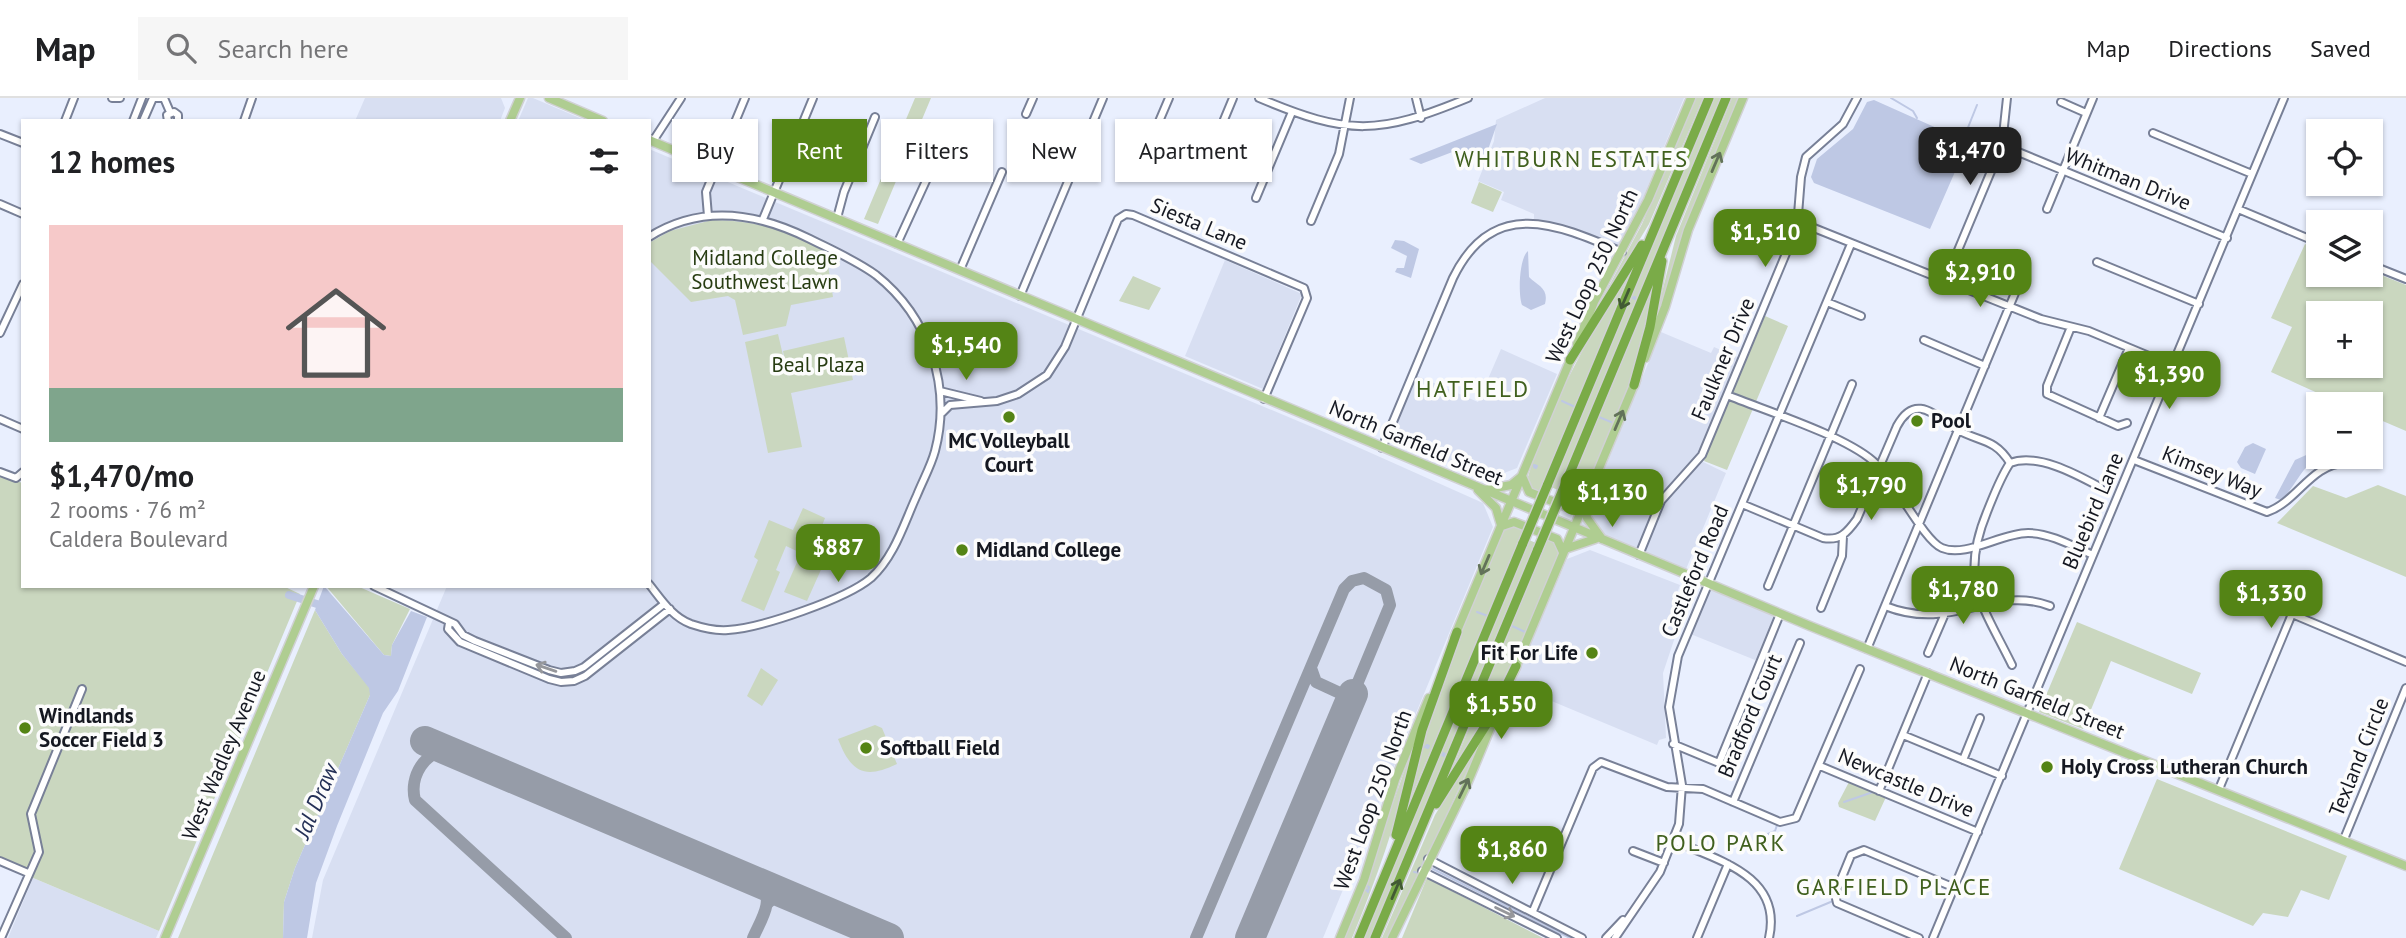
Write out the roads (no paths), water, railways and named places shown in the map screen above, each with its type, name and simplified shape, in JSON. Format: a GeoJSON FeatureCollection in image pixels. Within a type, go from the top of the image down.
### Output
{"type":"FeatureCollection","features":[{"type":"Feature","properties":{"kind":"highway"},"geometry":{"type":"LineString","coordinates":[[1359,938],[1709,98]]}},
{"type":"Feature","properties":{"kind":"highway"},"geometry":{"type":"LineString","coordinates":[[1375,938],[1726,98]]}},
{"type":"Feature","properties":{"kind":"highway"},"geometry":{"type":"LineString","coordinates":[[1570,360],[1631,264],[1670,191]]}},
{"type":"Feature","properties":{"kind":"highway"},"geometry":{"type":"LineString","coordinates":[[1634,385],[1672,227]]}},
{"type":"Feature","properties":{"kind":"highway"},"geometry":{"type":"LineString","coordinates":[[1389,867],[1422,730],[1457,632]]}},
{"type":"Feature","properties":{"kind":"highway"},"geometry":{"type":"LineString","coordinates":[[1417,839],[1491,717],[1516,666]]}},
{"type":"Feature","properties":{"kind":"main road"},"geometry":{"type":"LineString","coordinates":[[511,119],[520,98]]}},
{"type":"Feature","properties":{"kind":"main road"},"geometry":{"type":"LineString","coordinates":[[549,98],[598,119]]}},
{"type":"Feature","properties":{"kind":"main road","name":"West Loop 250 North"},"geometry":{"type":"LineString","coordinates":[[1340,938],[1364,880],[1395,780],[1594,302],[1648,200],[1691,98]]}},
{"type":"Feature","properties":{"kind":"main road"},"geometry":{"type":"LineString","coordinates":[[1392,938],[1422,871],[1467,784],[1634,385],[1665,307],[1688,230],[1743,98]]}},
{"type":"Feature","properties":{"kind":"main road","name":"North Garfield Street"},"geometry":{"type":"LineString","coordinates":[[651,141],[672,150]]}},
{"type":"Feature","properties":{"kind":"main road","name":"North Garfield Street"},"geometry":{"type":"LineString","coordinates":[[750,182],[1780,614],[2406,866]]}},
{"type":"Feature","properties":{"kind":"main road"},"geometry":{"type":"LineString","coordinates":[[1480,489],[1511,485],[1522,476],[1529,492],[1572,509],[1585,502]]}},
{"type":"Feature","properties":{"kind":"main road"},"geometry":{"type":"LineString","coordinates":[[1480,489],[1496,508],[1501,528],[1514,522],[1557,539],[1564,552]]}},
{"type":"Feature","properties":{"kind":"main road"},"geometry":{"type":"LineString","coordinates":[[1564,552],[1601,540],[1586,515],[1585,502]]}},
{"type":"Feature","properties":{"kind":"main road","name":"West Wadley Avenue"},"geometry":{"type":"LineString","coordinates":[[165,938],[313,588]]}},
{"type":"Feature","properties":{"kind":"street"},"geometry":{"type":"LineString","coordinates":[[65,98],[73,100],[66,119]]}},
{"type":"Feature","properties":{"kind":"street"},"geometry":{"type":"LineString","coordinates":[[112,98],[120,98]]}},
{"type":"Feature","properties":{"kind":"street"},"geometry":{"type":"LineString","coordinates":[[134,119],[142,98]]}},
{"type":"Feature","properties":{"kind":"street"},"geometry":{"type":"LineString","coordinates":[[144,119],[153,98],[164,98],[170,113],[168,119]]}},
{"type":"Feature","properties":{"kind":"street"},"geometry":{"type":"LineString","coordinates":[[245,119],[252,98]]}},
{"type":"Feature","properties":{"kind":"street"},"geometry":{"type":"LineString","coordinates":[[651,141],[681,98]]}},
{"type":"Feature","properties":{"kind":"street"},"geometry":{"type":"LineString","coordinates":[[736,119],[745,98]]}},
{"type":"Feature","properties":{"kind":"street"},"geometry":{"type":"LineString","coordinates":[[763,219],[813,98]]}},
{"type":"Feature","properties":{"kind":"street"},"geometry":{"type":"LineString","coordinates":[[1026,114],[1033,98]]}},
{"type":"Feature","properties":{"kind":"street"},"geometry":{"type":"LineString","coordinates":[[1020,297],[1103,98]]}},
{"type":"Feature","properties":{"kind":"street"},"geometry":{"type":"LineString","coordinates":[[1160,119],[1169,98]]}},
{"type":"Feature","properties":{"kind":"street"},"geometry":{"type":"LineString","coordinates":[[1224,119],[1233,98]]}},
{"type":"Feature","properties":{"kind":"street"},"geometry":{"type":"LineString","coordinates":[[1259,98],[1292,112],[1342,125],[1388,125],[1421,117],[1468,98]]}},
{"type":"Feature","properties":{"kind":"street"},"geometry":{"type":"LineString","coordinates":[[1279,107],[1282,98]]}},
{"type":"Feature","properties":{"kind":"street"},"geometry":{"type":"LineString","coordinates":[[1311,221],[1339,155],[1342,125],[1350,98]]}},
{"type":"Feature","properties":{"kind":"street"},"geometry":{"type":"LineString","coordinates":[[1416,98],[1421,117]]}},
{"type":"Feature","properties":{"kind":"street","name":"Faulkner Drive"},"geometry":{"type":"LineString","coordinates":[[1639,555],[1661,500],[1699,460],[1727,395],[1799,222],[1800,185],[1806,157],[1843,124],[1857,98]]}},
{"type":"Feature","properties":{"kind":"street"},"geometry":{"type":"LineString","coordinates":[[1946,279],[2002,145],[2007,98]]}},
{"type":"Feature","properties":{"kind":"street"},"geometry":{"type":"LineString","coordinates":[[2047,209],[2093,98]]}},
{"type":"Feature","properties":{"kind":"street","name":"Bluebird Lane"},"geometry":{"type":"LineString","coordinates":[[1933,938],[2284,98]]}},
{"type":"Feature","properties":{"kind":"street"},"geometry":{"type":"LineString","coordinates":[[2061,102],[2086,113]]}},
{"type":"Feature","properties":{"kind":"street"},"geometry":{"type":"LineString","coordinates":[[1256,198],[1292,112]]}},
{"type":"Feature","properties":{"kind":"street"},"geometry":{"type":"LineString","coordinates":[[170,113],[177,114],[178,119]]}},
{"type":"Feature","properties":{"kind":"street"},"geometry":{"type":"LineString","coordinates":[[837,218],[844,192],[876,117]]}},
{"type":"Feature","properties":{"kind":"street"},"geometry":{"type":"LineString","coordinates":[[2153,133],[2252,174]]}},
{"type":"Feature","properties":{"kind":"street"},"geometry":{"type":"LineString","coordinates":[[0,134],[21,143]]}},
{"type":"Feature","properties":{"kind":"street","name":"Whitman Drive"},"geometry":{"type":"LineString","coordinates":[[1977,135],[2227,238]]}},
{"type":"Feature","properties":{"kind":"street"},"geometry":{"type":"LineString","coordinates":[[960,270],[1002,172]]}},
{"type":"Feature","properties":{"kind":"street"},"geometry":{"type":"LineString","coordinates":[[708,216],[706,192],[710,182]]}},
{"type":"Feature","properties":{"kind":"street"},"geometry":{"type":"LineString","coordinates":[[897,244],[911,221],[927,182]]}},
{"type":"Feature","properties":{"kind":"street"},"geometry":{"type":"LineString","coordinates":[[0,204],[21,213]]}},
{"type":"Feature","properties":{"kind":"street"},"geometry":{"type":"LineString","coordinates":[[2238,209],[2306,238]]}},
{"type":"Feature","properties":{"kind":"street","name":"Siesta Lane"},"geometry":{"type":"LineString","coordinates":[[941,415],[950,405],[1006,399],[1037,383],[1060,357],[1120,218],[1133,215],[1304,288],[1307,298],[1264,399]]}},
{"type":"Feature","properties":{"kind":"street"},"geometry":{"type":"LineString","coordinates":[[651,236],[676,223],[708,216],[763,219],[830,249],[874,274],[916,318],[925,336],[940,391],[941,415],[935,453],[893,550],[871,577],[848,594],[732,630],[710,630],[688,623],[667,607],[651,587]]}},
{"type":"Feature","properties":{"kind":"street"},"geometry":{"type":"LineString","coordinates":[[1799,222],[2010,307],[2173,366]]}},
{"type":"Feature","properties":{"kind":"street"},"geometry":{"type":"LineString","coordinates":[[1382,448],[1453,278],[1463,259],[1479,243],[1512,225],[1542,223],[1571,229],[1622,252]]}},
{"type":"Feature","properties":{"kind":"street","name":"Castleford Road"},"geometry":{"type":"LineString","coordinates":[[1615,938],[1664,863],[1674,841],[1682,807],[1682,788],[1673,744],[1669,704],[1674,672],[1851,244]]}},
{"type":"Feature","properties":{"kind":"street"},"geometry":{"type":"LineString","coordinates":[[2097,262],[2199,304]]}},
{"type":"Feature","properties":{"kind":"street"},"geometry":{"type":"LineString","coordinates":[[1867,649],[2025,269]]}},
{"type":"Feature","properties":{"kind":"street"},"geometry":{"type":"LineString","coordinates":[[2383,270],[2406,279]]}},
{"type":"Feature","properties":{"kind":"street"},"geometry":{"type":"LineString","coordinates":[[0,333],[21,288]]}},
{"type":"Feature","properties":{"kind":"street"},"geometry":{"type":"LineString","coordinates":[[1827,302],[1861,316]]}},
{"type":"Feature","properties":{"kind":"street"},"geometry":{"type":"LineString","coordinates":[[2071,327],[2046,392],[2050,398],[2118,426],[2127,423]]}},
{"type":"Feature","properties":{"kind":"street"},"geometry":{"type":"LineString","coordinates":[[1924,340],[1985,366]]}},
{"type":"Feature","properties":{"kind":"street"},"geometry":{"type":"LineString","coordinates":[[2099,418],[2129,348]]}},
{"type":"Feature","properties":{"kind":"street"},"geometry":{"type":"LineString","coordinates":[[1768,586],[1852,384]]}},
{"type":"Feature","properties":{"kind":"street","name":"Siesta Lane"},"geometry":{"type":"LineString","coordinates":[[940,391],[981,401]]}},
{"type":"Feature","properties":{"kind":"street"},"geometry":{"type":"LineString","coordinates":[[1727,395],[1854,448],[1880,468],[1929,538],[1940,547],[1954,550],[2031,533],[2047,536],[2093,555]]}},
{"type":"Feature","properties":{"kind":"street"},"geometry":{"type":"LineString","coordinates":[[1821,608],[1842,558],[1843,536],[1861,512],[1897,426],[1909,413],[1932,410],[1958,430],[1993,443],[2010,463]]}},
{"type":"Feature","properties":{"kind":"street"},"geometry":{"type":"LineString","coordinates":[[0,419],[21,428]]}},
{"type":"Feature","properties":{"kind":"street"},"geometry":{"type":"LineString","coordinates":[[2012,665],[1983,607],[1973,575],[1974,546],[2010,463],[2022,458],[2035,459],[2100,487]]}},
{"type":"Feature","properties":{"kind":"street","name":"Kimsey Way"},"geometry":{"type":"LineString","coordinates":[[2134,460],[2267,512],[2284,505],[2324,469]]}},
{"type":"Feature","properties":{"kind":"street"},"geometry":{"type":"LineString","coordinates":[[0,472],[16,478],[21,474]]}},
{"type":"Feature","properties":{"kind":"street"},"geometry":{"type":"LineString","coordinates":[[1742,504],[1824,538],[1843,536]]}},
{"type":"Feature","properties":{"kind":"street"},"geometry":{"type":"LineString","coordinates":[[378,588],[455,624],[463,635],[516,661],[561,673],[584,667],[667,607]]}},
{"type":"Feature","properties":{"kind":"street"},"geometry":{"type":"LineString","coordinates":[[1885,606],[1917,615],[1944,615],[2021,598],[2050,606]]}},
{"type":"Feature","properties":{"kind":"street"},"geometry":{"type":"LineString","coordinates":[[1673,744],[1719,763],[1780,614]]}},
{"type":"Feature","properties":{"kind":"street"},"geometry":{"type":"LineString","coordinates":[[2219,789],[2292,614],[2406,662]]}},
{"type":"Feature","properties":{"kind":"street"},"geometry":{"type":"LineString","coordinates":[[1928,653],[1944,615]]}},
{"type":"Feature","properties":{"kind":"street","name":"Bradford Court"},"geometry":{"type":"LineString","coordinates":[[1733,802],[1800,643]]}},
{"type":"Feature","properties":{"kind":"street"},"geometry":{"type":"LineString","coordinates":[[1533,911],[1596,764],[1607,762],[1667,787],[1700,788],[1786,822],[1800,813],[1860,669]]}},
{"type":"Feature","properties":{"kind":"street"},"geometry":{"type":"LineString","coordinates":[[1879,791],[1928,673]]}},
{"type":"Feature","properties":{"kind":"street","name":"Texland Circle"},"geometry":{"type":"LineString","coordinates":[[2344,839],[2406,688]]}},
{"type":"Feature","properties":{"kind":"street"},"geometry":{"type":"LineString","coordinates":[[1,938],[39,852],[31,814],[82,689]]}},
{"type":"Feature","properties":{"kind":"street"},"geometry":{"type":"LineString","coordinates":[[1963,760],[1980,718]]}},
{"type":"Feature","properties":{"kind":"street"},"geometry":{"type":"LineString","coordinates":[[1903,735],[2002,776]]}},
{"type":"Feature","properties":{"kind":"street","name":"Newcastle Drive"},"geometry":{"type":"LineString","coordinates":[[1820,766],[1978,832]]}},
{"type":"Feature","properties":{"kind":"street"},"geometry":{"type":"LineString","coordinates":[[1674,841],[1750,876],[1762,891],[1771,917],[1769,938]]}},
{"type":"Feature","properties":{"kind":"street"},"geometry":{"type":"LineString","coordinates":[[1919,938],[1837,903],[1836,892],[1851,855],[1864,850],[1955,888]]}},
{"type":"Feature","properties":{"kind":"street"},"geometry":{"type":"LineString","coordinates":[[1633,851],[1664,863]]}},
{"type":"Feature","properties":{"kind":"street"},"geometry":{"type":"LineString","coordinates":[[1428,859],[1582,938]]}},
{"type":"Feature","properties":{"kind":"street"},"geometry":{"type":"LineString","coordinates":[[0,861],[29,873]]}},
{"type":"Feature","properties":{"kind":"street"},"geometry":{"type":"LineString","coordinates":[[1697,938],[1728,864]]}},
{"type":"Feature","properties":{"kind":"street"},"geometry":{"type":"LineString","coordinates":[[1422,871],[1556,938]]}},
{"type":"Feature","properties":{"kind":"street","name":"Castleford Road"},"geometry":{"type":"LineString","coordinates":[[1606,938],[1628,917]]}},
{"type":"Feature","properties":{"kind":"waterway"},"geometry":{"type":"LineString","coordinates":[[1891,98],[1913,111],[1917,118]]}},
{"type":"Feature","properties":{"kind":"waterway"},"geometry":{"type":"LineString","coordinates":[[1948,133],[1956,128],[1967,130],[1977,105]]}},
{"type":"Feature","properties":{"kind":"waterway"},"geometry":{"type":"LineString","coordinates":[[1610,286],[1612,287],[1611,290],[1609,288],[1610,286]]}},
{"type":"Feature","properties":{"kind":"waterway"},"geometry":{"type":"LineString","coordinates":[[1634,297],[1635,297],[1635,299],[1633,298],[1634,297]]}},
{"type":"Feature","properties":{"kind":"waterway"},"geometry":{"type":"LineString","coordinates":[[1658,306],[1662,306],[1661,309],[1658,308],[1658,306]]}},
{"type":"Feature","properties":{"kind":"waterway"},"geometry":{"type":"LineString","coordinates":[[1562,401],[1575,407]]}},
{"type":"Feature","properties":{"kind":"waterway"},"geometry":{"type":"LineString","coordinates":[[1599,417],[1611,422]]}},
{"type":"Feature","properties":{"kind":"waterway"},"geometry":{"type":"LineString","coordinates":[[1534,465],[1537,466],[1536,468],[1534,467],[1534,465]]}},
{"type":"Feature","properties":{"kind":"waterway"},"geometry":{"type":"LineString","coordinates":[[1584,488],[1587,489],[1586,492],[1583,491],[1584,488]]}},
{"type":"Feature","properties":{"kind":"waterway","name":"Jal Draw"},"geometry":{"type":"LineString","coordinates":[[289,595],[320,605],[325,610]]}},
{"type":"Feature","properties":{"kind":"waterway"},"geometry":{"type":"LineString","coordinates":[[1477,612],[1488,616]]}},
{"type":"Feature","properties":{"kind":"waterway"},"geometry":{"type":"LineString","coordinates":[[1510,625],[1525,632]]}},
{"type":"Feature","properties":{"kind":"waterway"},"geometry":{"type":"LineString","coordinates":[[1427,745],[1429,746],[1428,748],[1425,747],[1427,745]]}},
{"type":"Feature","properties":{"kind":"waterway"},"geometry":{"type":"LineString","coordinates":[[1443,753],[1445,754],[1444,756],[1442,755],[1443,753]]}},
{"type":"Feature","properties":{"kind":"waterway"},"geometry":{"type":"LineString","coordinates":[[1458,759],[1460,760],[1459,762],[1457,761],[1458,759]]}},
{"type":"Feature","properties":{"kind":"waterway"},"geometry":{"type":"LineString","coordinates":[[1396,792],[1397,788]]}},
{"type":"Feature","properties":{"kind":"waterway"},"geometry":{"type":"LineString","coordinates":[[1844,802],[1873,792]]}},
{"type":"Feature","properties":{"kind":"waterway"},"geometry":{"type":"LineString","coordinates":[[1387,821],[1388,817]]}},
{"type":"Feature","properties":{"kind":"waterway"},"geometry":{"type":"LineString","coordinates":[[1761,837],[1775,831],[1777,825]]}},
{"type":"Feature","properties":{"kind":"waterway"},"geometry":{"type":"LineString","coordinates":[[1414,872],[1419,873],[1424,861]]}},
{"type":"Feature","properties":{"kind":"waterway"},"geometry":{"type":"LineString","coordinates":[[1433,869],[1570,938]]}},
{"type":"Feature","properties":{"kind":"waterway"},"geometry":{"type":"LineString","coordinates":[[1366,885],[1369,887],[1368,892],[1365,889],[1366,885]]}},
{"type":"Feature","properties":{"kind":"waterway"},"geometry":{"type":"LineString","coordinates":[[1797,916],[1833,901]]}},
{"type":"Feature","properties":{"kind":"place","name":"MC Volleyball Court"},"geometry":{"type":"Point","coordinates":[1009,417]}},
{"type":"Feature","properties":{"kind":"place","name":"Pool"},"geometry":{"type":"Point","coordinates":[1917,421]}},
{"type":"Feature","properties":{"kind":"place","name":"Midland College"},"geometry":{"type":"Point","coordinates":[962,550]}},
{"type":"Feature","properties":{"kind":"place","name":"Fit For Life"},"geometry":{"type":"Point","coordinates":[1592,653]}},
{"type":"Feature","properties":{"kind":"place","name":"Windlands Soccer Field 3"},"geometry":{"type":"Point","coordinates":[25,728]}},
{"type":"Feature","properties":{"kind":"place","name":"Softball Field"},"geometry":{"type":"Point","coordinates":[866,748]}},
{"type":"Feature","properties":{"kind":"place","name":"Holy Cross Lutheran Church"},"geometry":{"type":"Point","coordinates":[2047,767]}},
{"type":"Feature","properties":{"kind":"district","name":"WHITBURN ESTATES"},"geometry":{"type":"Point","coordinates":[1572,159]}},
{"type":"Feature","properties":{"kind":"district","name":"HATFIELD"},"geometry":{"type":"Point","coordinates":[1473,389]}},
{"type":"Feature","properties":{"kind":"district","name":"POLO PARK"},"geometry":{"type":"Point","coordinates":[1721,843]}},
{"type":"Feature","properties":{"kind":"district","name":"GARFIELD PLACE"},"geometry":{"type":"Point","coordinates":[1894,887]}},
{"type":"Feature","properties":{"kind":"park label","name":"Midland College Southwest Lawn"},"geometry":{"type":"Point","coordinates":[765,270]}},
{"type":"Feature","properties":{"kind":"park label","name":"Beal Plaza"},"geometry":{"type":"Point","coordinates":[818,365]}}]}
